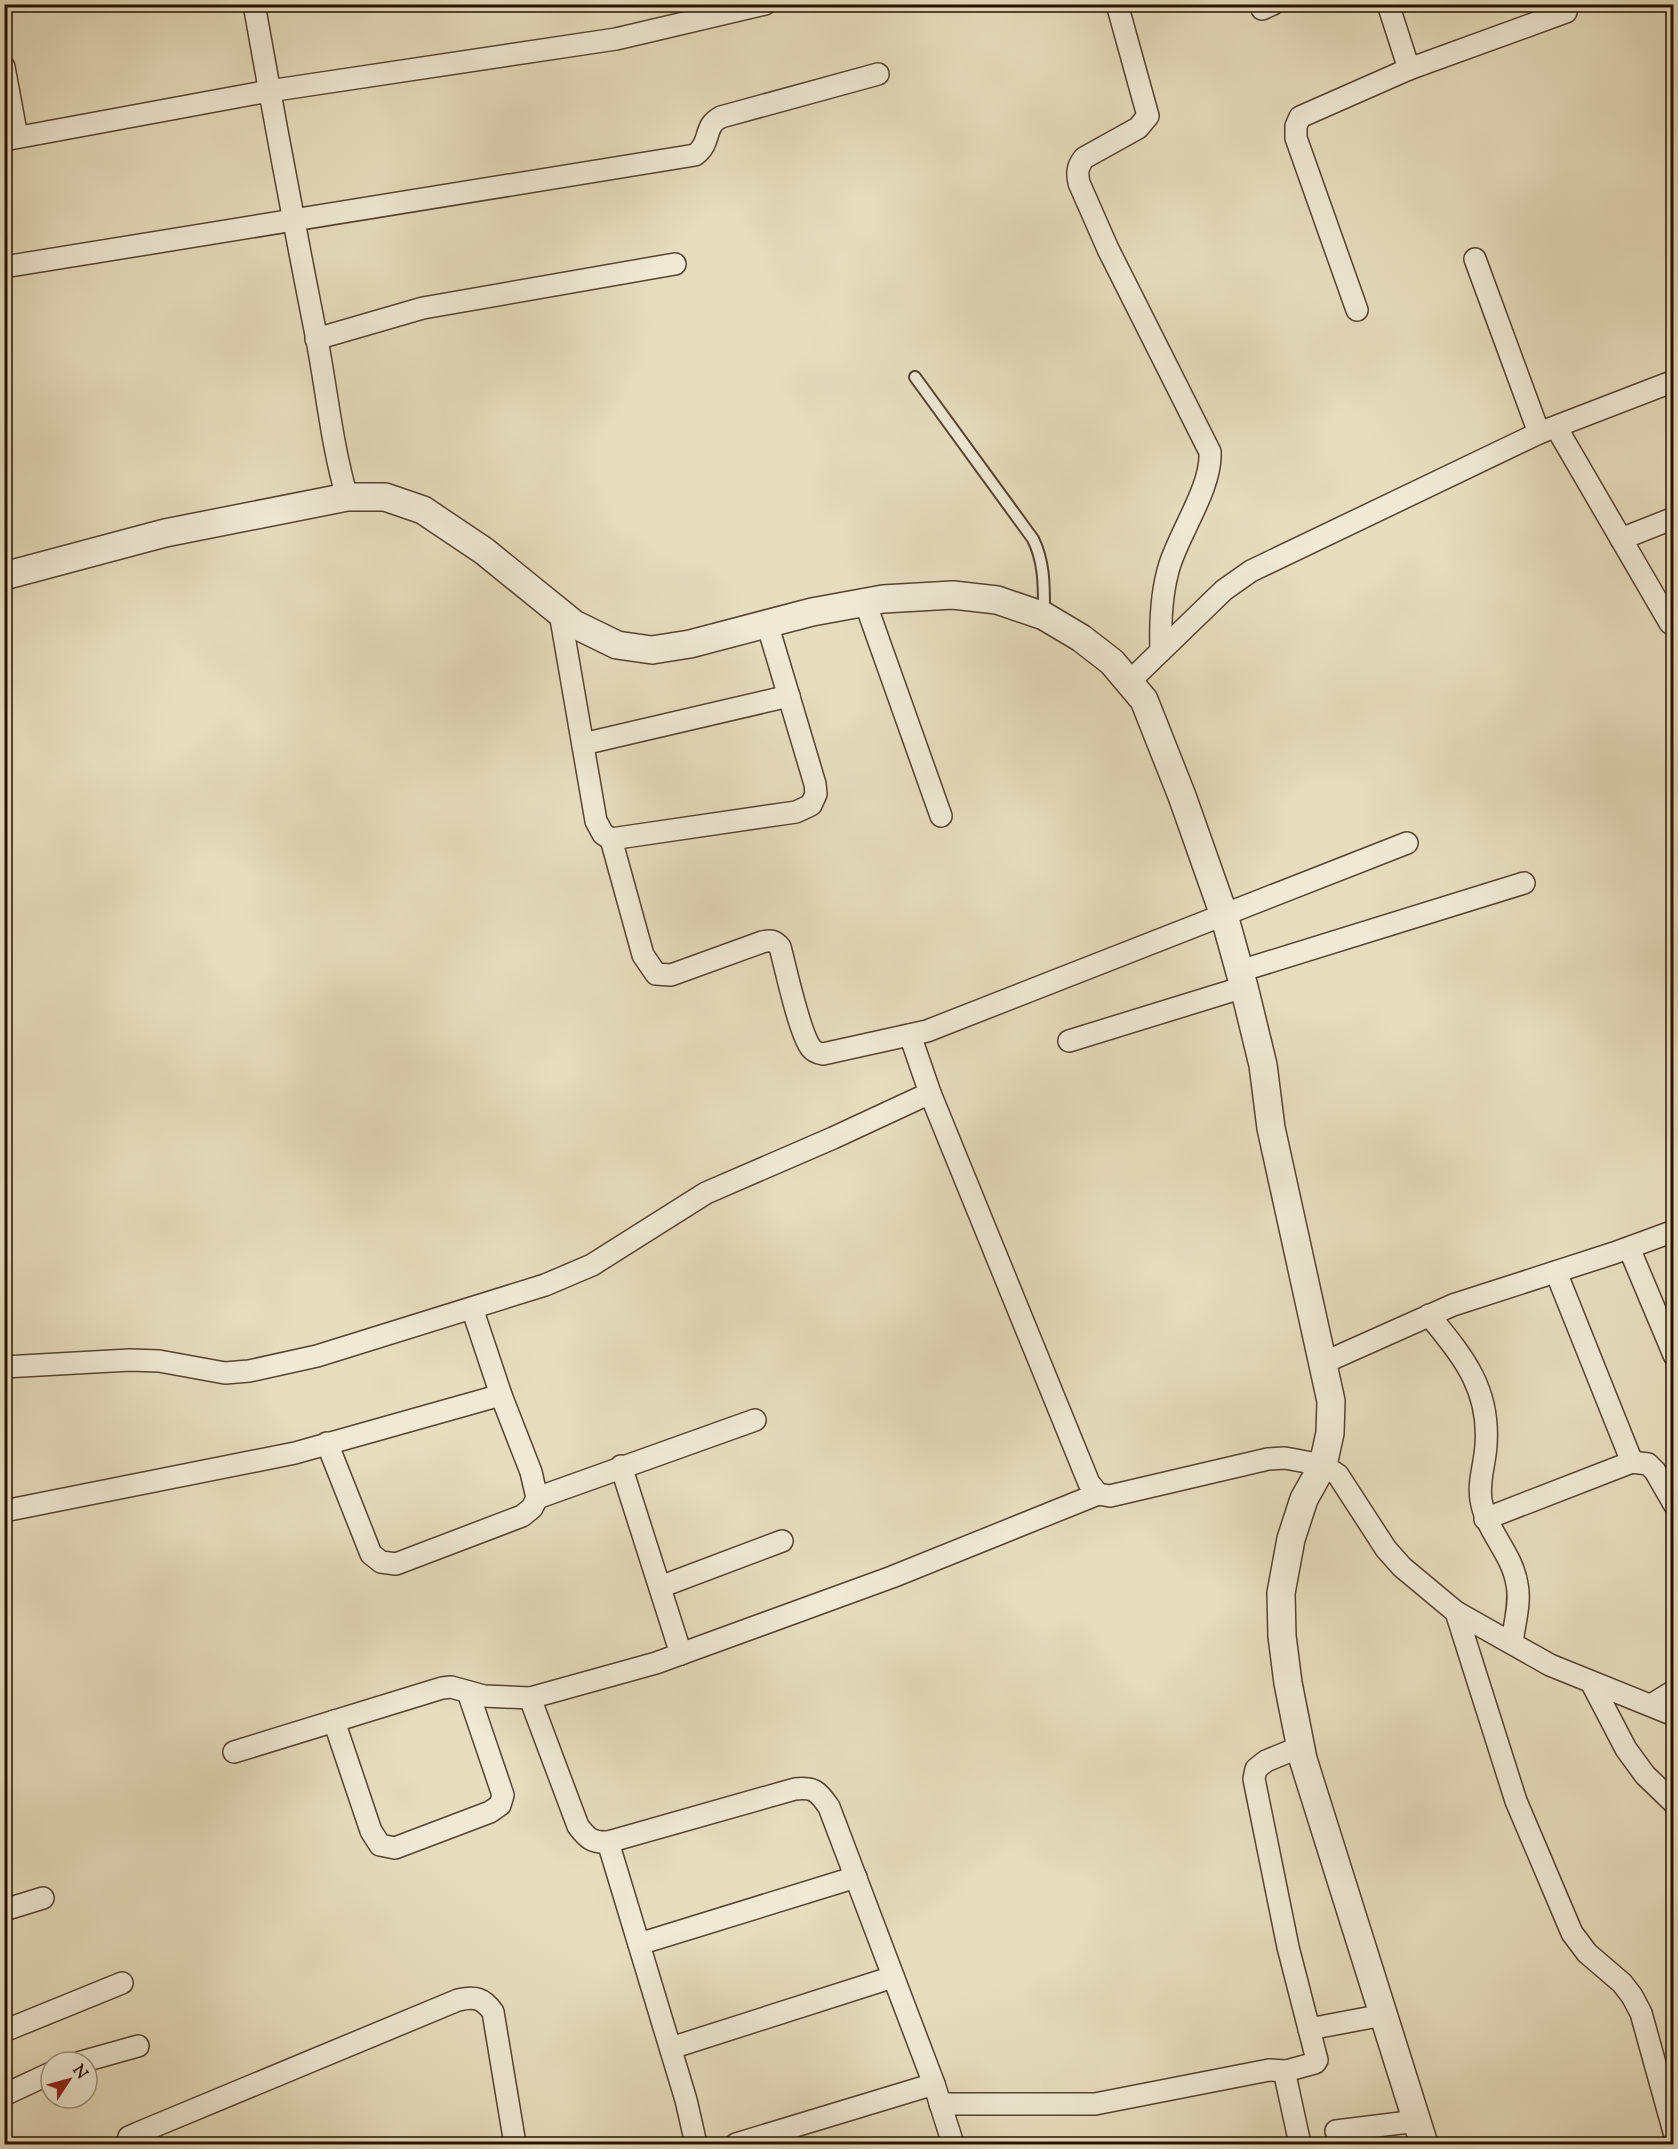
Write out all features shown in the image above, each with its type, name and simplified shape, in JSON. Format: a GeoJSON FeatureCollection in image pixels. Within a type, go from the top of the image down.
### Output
{"type":"FeatureCollection","features":[{"type":"Feature","properties":{"kind":"street"},"geometry":{"type":"LineString","coordinates":[[254,4],[336,454],[344,486]]}},
{"type":"Feature","properties":{"kind":"street"},"geometry":{"type":"LineString","coordinates":[[4,68],[11,139],[269,91],[616,39],[765,4]]}},
{"type":"Feature","properties":{"kind":"street"},"geometry":{"type":"LineString","coordinates":[[1117,4],[1148,116],[1138,128],[1084,158],[1077,172],[1079,183],[1108,249],[1210,452],[1208,475],[1170,564],[1162,597],[1161,641]]}},
{"type":"Feature","properties":{"kind":"street"},"geometry":{"type":"LineString","coordinates":[[1388,4],[1409,69]]}},
{"type":"Feature","properties":{"kind":"street"},"geometry":{"type":"LineString","coordinates":[[1357,310],[1296,138],[1296,126],[1300,117],[1409,69],[1566,12]]}},
{"type":"Feature","properties":{"kind":"street"},"geometry":{"type":"LineString","coordinates":[[4,267],[694,155],[703,148],[713,121],[722,117],[878,74]]}},
{"type":"Feature","properties":{"kind":"street"},"geometry":{"type":"LineString","coordinates":[[1475,259],[1548,430],[1621,538],[1670,623],[1674,625]]}},
{"type":"Feature","properties":{"kind":"street"},"geometry":{"type":"LineString","coordinates":[[316,339],[423,308],[675,264]]}},
{"type":"Feature","properties":{"kind":"street"},"geometry":{"type":"LineString","coordinates":[[1129,682],[1161,641],[1198,615],[1224,590],[1251,571],[1548,430],[1674,381]]}},
{"type":"Feature","properties":{"kind":"street"},"geometry":{"type":"LineString","coordinates":[[4,576],[344,486],[384,496],[423,510],[484,551],[574,624],[617,645],[652,651],[690,644],[812,612],[865,602],[953,595],[997,600],[1044,616],[1082,638],[1112,662],[1144,700],[1182,796],[1224,915],[1263,1065],[1271,1128],[1331,1401],[1330,1433],[1323,1465],[1304,1499],[1291,1539],[1281,1593],[1282,1636],[1300,1747],[1420,2133],[1335,2131]]}},
{"type":"Feature","properties":{"kind":"street"},"geometry":{"type":"LineString","coordinates":[[1621,538],[1674,518]]}},
{"type":"Feature","properties":{"kind":"street"},"geometry":{"type":"LineString","coordinates":[[865,602],[941,816]]}},
{"type":"Feature","properties":{"kind":"street"},"geometry":{"type":"LineString","coordinates":[[560,613],[596,821],[603,834],[611,839],[796,812],[811,805],[816,794],[815,784],[767,623]]}},
{"type":"Feature","properties":{"kind":"street"},"geometry":{"type":"LineString","coordinates":[[583,744],[789,696]]}},
{"type":"Feature","properties":{"kind":"street"},"geometry":{"type":"LineString","coordinates":[[611,839],[643,955],[656,974],[670,975],[770,940],[775,941],[780,947],[804,1032],[810,1046],[823,1054],[927,1031],[1407,843]]}},
{"type":"Feature","properties":{"kind":"street"},"geometry":{"type":"LineString","coordinates":[[1069,1041],[1242,979],[1524,884]]}},
{"type":"Feature","properties":{"kind":"street"},"geometry":{"type":"LineString","coordinates":[[910,1035],[930,1093],[1089,1483],[1098,1494]]}},
{"type":"Feature","properties":{"kind":"street"},"geometry":{"type":"LineString","coordinates":[[4,1367],[159,1360],[225,1373],[249,1371],[317,1356],[574,1274],[706,1193],[930,1093]]}},
{"type":"Feature","properties":{"kind":"street"},"geometry":{"type":"LineString","coordinates":[[1323,1363],[1453,1305],[1629,1248],[1674,1231]]}},
{"type":"Feature","properties":{"kind":"street"},"geometry":{"type":"LineString","coordinates":[[1629,1248],[1674,1355]]}},
{"type":"Feature","properties":{"kind":"street"},"geometry":{"type":"LineString","coordinates":[[1556,1272],[1632,1462]]}},
{"type":"Feature","properties":{"kind":"street"},"geometry":{"type":"LineString","coordinates":[[327,1443],[371,1554],[381,1562],[396,1564],[522,1516],[532,1508],[537,1498],[531,1472],[501,1395],[472,1308]]}},
{"type":"Feature","properties":{"kind":"street"},"geometry":{"type":"LineString","coordinates":[[1429,1315],[1462,1356],[1481,1392],[1486,1424],[1486,1447],[1480,1480],[1481,1499],[1485,1519],[1509,1560],[1517,1584],[1512,1643]]}},
{"type":"Feature","properties":{"kind":"street"},"geometry":{"type":"LineString","coordinates":[[4,1511],[295,1453],[501,1395]]}},
{"type":"Feature","properties":{"kind":"street"},"geometry":{"type":"LineString","coordinates":[[537,1498],[621,1466],[755,1420]]}},
{"type":"Feature","properties":{"kind":"street"},"geometry":{"type":"LineString","coordinates":[[234,1752],[442,1688],[451,1687],[505,1698],[530,1698],[656,1663],[892,1577],[1098,1494],[1110,1496],[1268,1459],[1286,1458],[1323,1465],[1338,1475],[1386,1549],[1402,1567],[1456,1612],[1550,1665],[1674,1715]]}},
{"type":"Feature","properties":{"kind":"street"},"geometry":{"type":"LineString","coordinates":[[1485,1519],[1632,1462],[1648,1464],[1666,1474],[1674,1504]]}},
{"type":"Feature","properties":{"kind":"street"},"geometry":{"type":"LineString","coordinates":[[621,1466],[681,1654]]}},
{"type":"Feature","properties":{"kind":"street"},"geometry":{"type":"LineString","coordinates":[[660,1587],[782,1541]]}},
{"type":"Feature","properties":{"kind":"street"},"geometry":{"type":"LineString","coordinates":[[1456,1612],[1516,1801],[1572,1933],[1587,1953],[1622,1983],[1641,2013],[1674,2132]]}},
{"type":"Feature","properties":{"kind":"street"},"geometry":{"type":"LineString","coordinates":[[1591,1682],[1626,1749],[1645,1775],[1674,1803]]}},
{"type":"Feature","properties":{"kind":"street"},"geometry":{"type":"LineString","coordinates":[[1651,1705],[1674,1691]]}},
{"type":"Feature","properties":{"kind":"street"},"geometry":{"type":"LineString","coordinates":[[334,1721],[371,1831],[380,1845],[394,1848],[490,1812],[500,1805],[503,1796],[468,1692]]}},
{"type":"Feature","properties":{"kind":"street"},"geometry":{"type":"LineString","coordinates":[[530,1698],[578,1826],[587,1838],[597,1843],[608,1842],[795,1789],[809,1788],[820,1794],[829,1807],[856,1877],[937,2094],[952,2145]]}},
{"type":"Feature","properties":{"kind":"street"},"geometry":{"type":"LineString","coordinates":[[736,2145],[937,2094],[1095,2104],[1269,2070],[1286,2071],[1315,2063],[1317,2060],[1288,1947],[1254,1779],[1256,1768],[1266,1761],[1300,1747]]}},
{"type":"Feature","properties":{"kind":"street"},"geometry":{"type":"LineString","coordinates":[[608,1842],[686,2100],[696,2145]]}},
{"type":"Feature","properties":{"kind":"street"},"geometry":{"type":"LineString","coordinates":[[639,1944],[856,1877]]}},
{"type":"Feature","properties":{"kind":"street"},"geometry":{"type":"LineString","coordinates":[[4,1910],[43,1898]]}},
{"type":"Feature","properties":{"kind":"street"},"geometry":{"type":"LineString","coordinates":[[670,2049],[893,1977]]}},
{"type":"Feature","properties":{"kind":"street"},"geometry":{"type":"LineString","coordinates":[[4,2031],[122,1983]]}},
{"type":"Feature","properties":{"kind":"street"},"geometry":{"type":"LineString","coordinates":[[127,2145],[129,2137],[138,2133],[458,2000],[477,1997],[487,2002],[494,2012],[515,2145]]}},
{"type":"Feature","properties":{"kind":"street"},"geometry":{"type":"LineString","coordinates":[[1309,2029],[1383,2015]]}},
{"type":"Feature","properties":{"kind":"street"},"geometry":{"type":"LineString","coordinates":[[99,2057],[138,2046]]}},
{"type":"Feature","properties":{"kind":"street"},"geometry":{"type":"LineString","coordinates":[[1286,2071],[1300,2145]]}},
{"type":"Feature","properties":{"kind":"street"},"geometry":{"type":"LineString","coordinates":[[4,2095],[39,2079]]}},
{"type":"Feature","properties":{"kind":"lane"},"geometry":{"type":"LineString","coordinates":[[915,377],[1037,548],[1044,574],[1044,616]]}}]}
